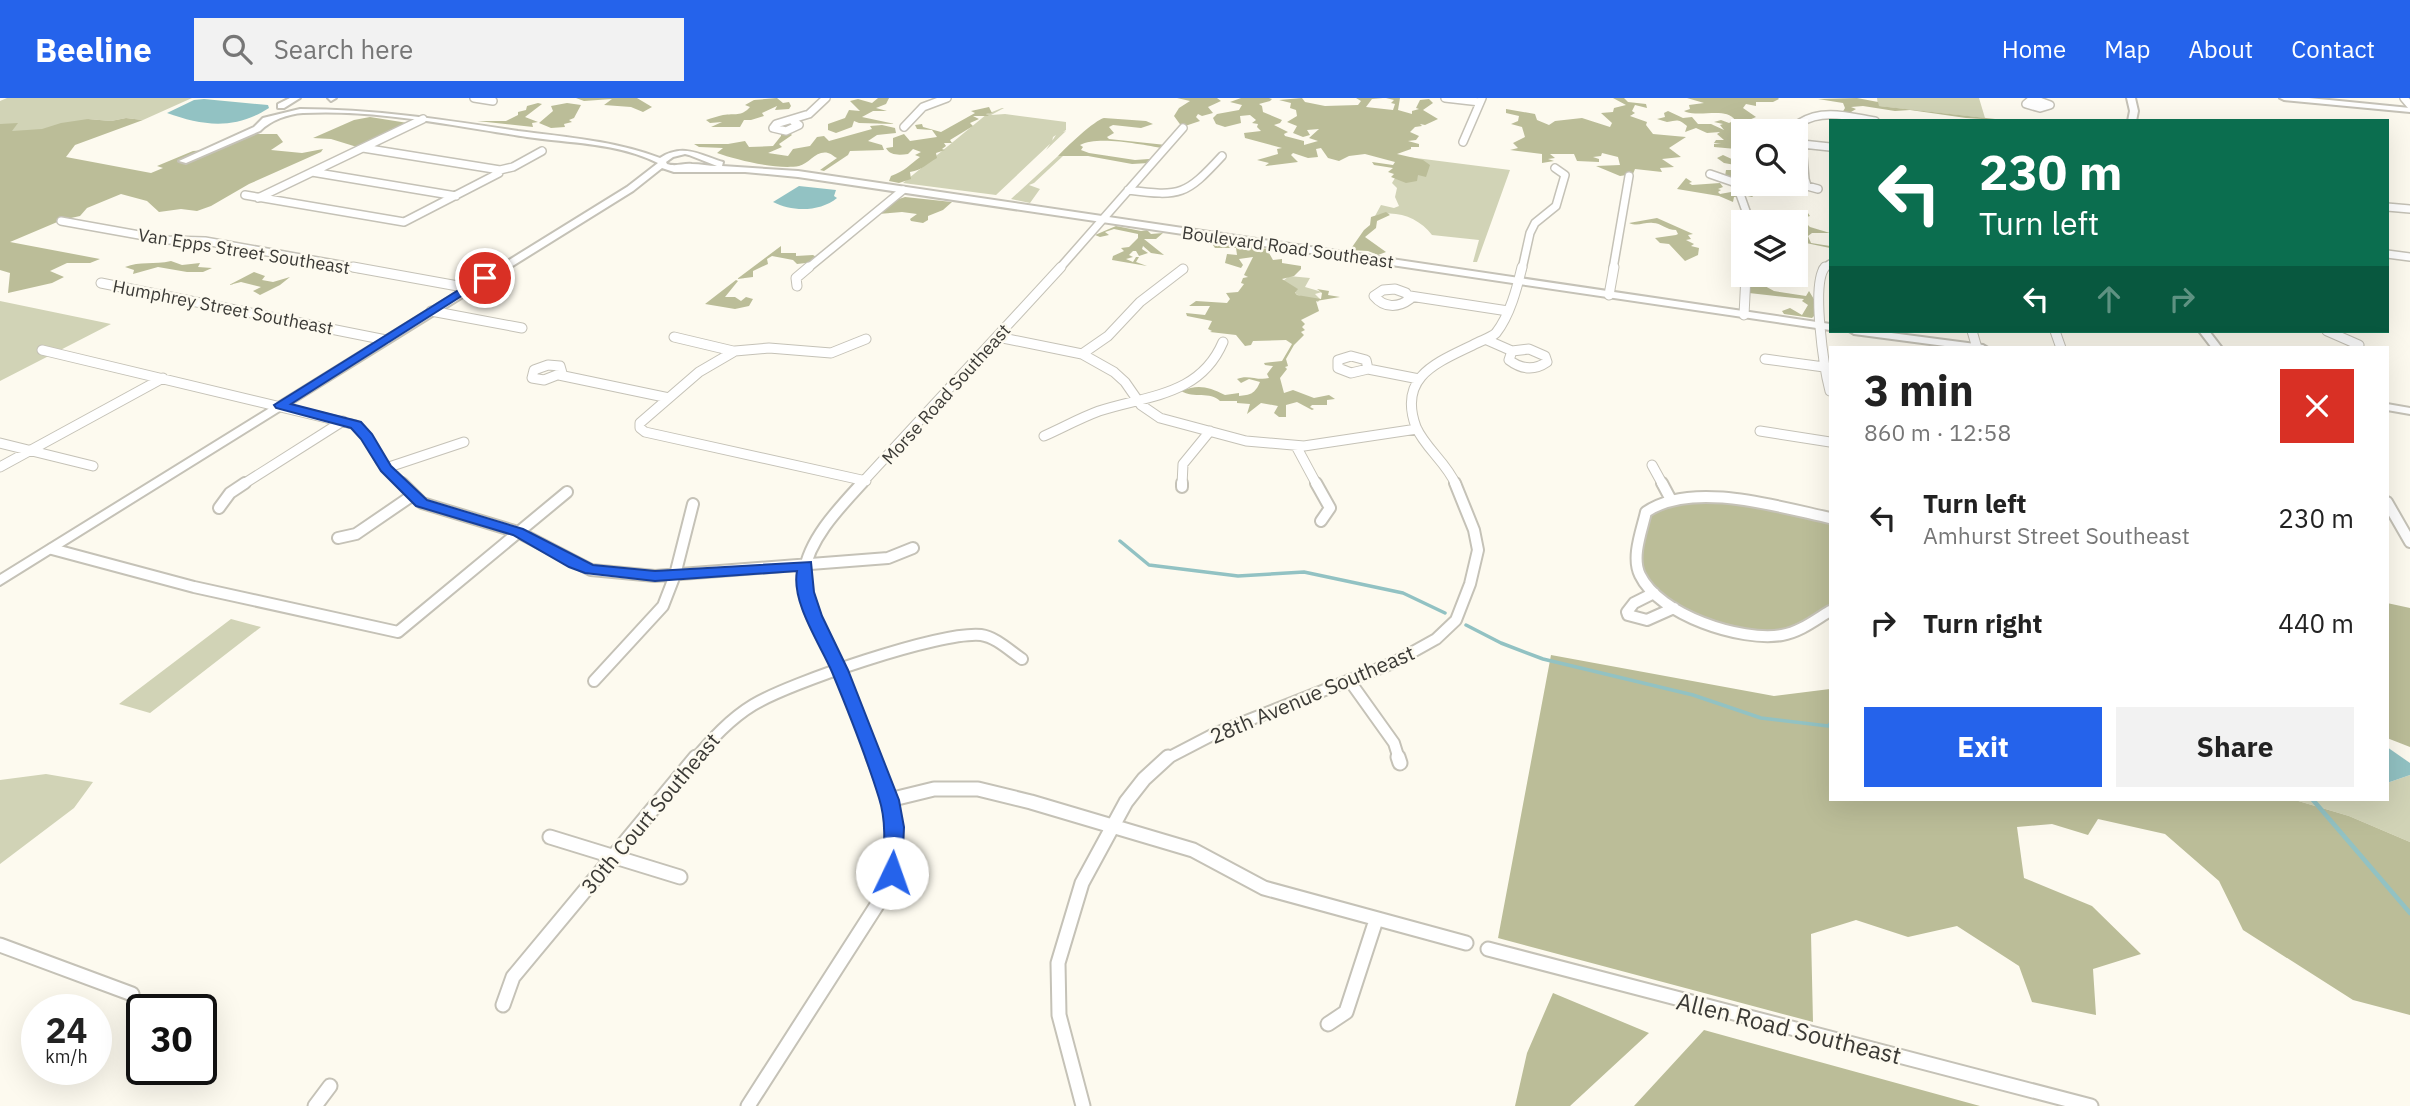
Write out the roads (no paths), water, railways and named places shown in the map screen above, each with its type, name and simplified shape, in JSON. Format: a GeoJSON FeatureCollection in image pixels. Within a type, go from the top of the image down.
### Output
{"type":"FeatureCollection","features":[{"type":"Feature","properties":{"kind":"street"},"geometry":{"type":"LineString","coordinates":[[272,98],[282,107],[301,111],[327,110],[423,119]]}},
{"type":"Feature","properties":{"kind":"street"},"geometry":{"type":"LineString","coordinates":[[259,126],[256,122],[259,119],[296,98]]}},
{"type":"Feature","properties":{"kind":"street"},"geometry":{"type":"LineString","coordinates":[[474,98],[493,101]]}},
{"type":"Feature","properties":{"kind":"street"},"geometry":{"type":"LineString","coordinates":[[793,121],[815,111],[826,98]]}},
{"type":"Feature","properties":{"kind":"street"},"geometry":{"type":"LineString","coordinates":[[904,127],[923,107],[947,98]]}},
{"type":"Feature","properties":{"kind":"street"},"geometry":{"type":"LineString","coordinates":[[1446,98],[1481,100],[1463,142]]}},
{"type":"Feature","properties":{"kind":"street"},"geometry":{"type":"LineString","coordinates":[[2132,98],[2132,119]]}},
{"type":"Feature","properties":{"kind":"street"},"geometry":{"type":"LineString","coordinates":[[2284,98],[2410,110]]}},
{"type":"Feature","properties":{"kind":"street"},"geometry":{"type":"LineString","coordinates":[[2404,98],[2410,105]]}},
{"type":"Feature","properties":{"kind":"street"},"geometry":{"type":"LineString","coordinates":[[183,161],[249,133],[273,118],[331,99],[337,106],[378,110],[626,150],[686,152]]}},
{"type":"Feature","properties":{"kind":"street"},"geometry":{"type":"LineString","coordinates":[[1807,119],[1812,116],[1850,119]]}},
{"type":"Feature","properties":{"kind":"street"},"geometry":{"type":"LineString","coordinates":[[258,198],[423,119]]}},
{"type":"Feature","properties":{"kind":"street","name":"Morse Road Southeast"},"geometry":{"type":"LineString","coordinates":[[669,398],[640,423],[639,428],[645,432],[866,481],[1184,128]]}},
{"type":"Feature","properties":{"kind":"street"},"geometry":{"type":"LineString","coordinates":[[1808,145],[1829,147]]}},
{"type":"Feature","properties":{"kind":"street"},"geometry":{"type":"LineString","coordinates":[[363,148],[500,170]]}},
{"type":"Feature","properties":{"kind":"street"},"geometry":{"type":"LineString","coordinates":[[626,150],[682,168]]}},
{"type":"Feature","properties":{"kind":"street"},"geometry":{"type":"LineString","coordinates":[[245,195],[404,222],[500,170],[513,167],[542,151]]}},
{"type":"Feature","properties":{"kind":"street"},"geometry":{"type":"LineString","coordinates":[[0,581],[630,189],[670,155],[686,152]]}},
{"type":"Feature","properties":{"kind":"street","name":"Boulevard Road Southeast"},"geometry":{"type":"LineString","coordinates":[[686,152],[698,153],[717,164],[745,169],[1826,327]]}},
{"type":"Feature","properties":{"kind":"street"},"geometry":{"type":"LineString","coordinates":[[1128,190],[1157,194],[1186,191],[1201,181],[1222,156]]}},
{"type":"Feature","properties":{"kind":"street"},"geometry":{"type":"LineString","coordinates":[[630,189],[699,164],[704,158]]}},
{"type":"Feature","properties":{"kind":"street","name":"Boulevard Road Southeast"},"geometry":{"type":"LineString","coordinates":[[682,168],[745,169]]}},
{"type":"Feature","properties":{"kind":"street"},"geometry":{"type":"LineString","coordinates":[[1368,369],[1419,379],[1445,357],[1487,340],[1495,334],[1519,282],[1535,223],[1554,211],[1565,175],[1555,168]]}},
{"type":"Feature","properties":{"kind":"street"},"geometry":{"type":"LineString","coordinates":[[312,172],[456,196]]}},
{"type":"Feature","properties":{"kind":"street"},"geometry":{"type":"LineString","coordinates":[[1710,174],[1736,183],[1746,210]]}},
{"type":"Feature","properties":{"kind":"street"},"geometry":{"type":"LineString","coordinates":[[1609,295],[1629,176]]}},
{"type":"Feature","properties":{"kind":"street"},"geometry":{"type":"LineString","coordinates":[[1808,186],[1818,189]]}},
{"type":"Feature","properties":{"kind":"street"},"geometry":{"type":"LineString","coordinates":[[797,286],[796,278],[903,190]]}},
{"type":"Feature","properties":{"kind":"street"},"geometry":{"type":"LineString","coordinates":[[2389,207],[2410,209]]}},
{"type":"Feature","properties":{"kind":"street","name":"Van Epps Street Southeast"},"geometry":{"type":"LineString","coordinates":[[61,221],[167,240],[205,241],[469,288]]}},
{"type":"Feature","properties":{"kind":"street"},"geometry":{"type":"LineString","coordinates":[[2389,254],[2410,257]]}},
{"type":"Feature","properties":{"kind":"street"},"geometry":{"type":"LineString","coordinates":[[1829,265],[1823,269],[1818,280],[1826,327],[1824,367],[1829,387]]}},
{"type":"Feature","properties":{"kind":"street"},"geometry":{"type":"LineString","coordinates":[[1082,354],[1108,336],[1140,302],[1183,269]]}},
{"type":"Feature","properties":{"kind":"street","name":"Humphrey Street Southeast"},"geometry":{"type":"LineString","coordinates":[[101,283],[386,340]]}},
{"type":"Feature","properties":{"kind":"street"},"geometry":{"type":"LineString","coordinates":[[1744,315],[1745,287]]}},
{"type":"Feature","properties":{"kind":"street"},"geometry":{"type":"LineString","coordinates":[[1410,296],[1507,311]]}},
{"type":"Feature","properties":{"kind":"street"},"geometry":{"type":"LineString","coordinates":[[432,311],[522,328]]}},
{"type":"Feature","properties":{"kind":"street"},"geometry":{"type":"LineString","coordinates":[[1869,333],[1964,346]]}},
{"type":"Feature","properties":{"kind":"street"},"geometry":{"type":"LineString","coordinates":[[2332,333],[2359,345]]}},
{"type":"Feature","properties":{"kind":"street"},"geometry":{"type":"LineString","coordinates":[[674,337],[733,351]]}},
{"type":"Feature","properties":{"kind":"street"},"geometry":{"type":"LineString","coordinates":[[998,337],[1082,354],[1115,372],[1131,389],[1137,401],[1160,418],[1261,444],[1296,446],[1417,429]]}},
{"type":"Feature","properties":{"kind":"street"},"geometry":{"type":"LineString","coordinates":[[559,375],[669,398],[718,359],[733,351],[758,347],[826,355],[851,349],[866,339]]}},
{"type":"Feature","properties":{"kind":"street"},"geometry":{"type":"LineString","coordinates":[[1487,340],[1512,351]]}},
{"type":"Feature","properties":{"kind":"street"},"geometry":{"type":"LineString","coordinates":[[1044,436],[1098,412],[1165,393],[1195,379],[1215,361],[1223,342]]}},
{"type":"Feature","properties":{"kind":"street"},"geometry":{"type":"LineString","coordinates":[[42,350],[356,425],[367,436],[386,468],[422,503],[518,532],[590,570],[632,576],[675,575],[888,558],[914,548]]}},
{"type":"Feature","properties":{"kind":"street"},"geometry":{"type":"LineString","coordinates":[[1765,359],[1824,367]]}},
{"type":"Feature","properties":{"kind":"street"},"geometry":{"type":"LineString","coordinates":[[0,467],[163,378]]}},
{"type":"Feature","properties":{"kind":"street","name":"28th Avenue Southeast"},"geometry":{"type":"LineString","coordinates":[[1083,1106],[1059,1015],[1058,963],[1082,883],[1126,802],[1144,779],[1167,758],[1216,733],[1393,663],[1446,631],[1456,620],[1478,550],[1451,473],[1417,429],[1410,400],[1419,379]]}},
{"type":"Feature","properties":{"kind":"street"},"geometry":{"type":"LineString","coordinates":[[2389,407],[2410,411]]}},
{"type":"Feature","properties":{"kind":"street"},"geometry":{"type":"LineString","coordinates":[[219,508],[230,493],[343,421]]}},
{"type":"Feature","properties":{"kind":"street"},"geometry":{"type":"LineString","coordinates":[[1760,431],[1829,442]]}},
{"type":"Feature","properties":{"kind":"street"},"geometry":{"type":"LineString","coordinates":[[1182,487],[1183,464],[1210,432]]}},
{"type":"Feature","properties":{"kind":"street"},"geometry":{"type":"LineString","coordinates":[[386,468],[464,442]]}},
{"type":"Feature","properties":{"kind":"street"},"geometry":{"type":"LineString","coordinates":[[0,443],[93,466]]}},
{"type":"Feature","properties":{"kind":"street"},"geometry":{"type":"LineString","coordinates":[[1296,446],[1330,508],[1321,521]]}},
{"type":"Feature","properties":{"kind":"street"},"geometry":{"type":"LineString","coordinates":[[1652,465],[1670,498]]}},
{"type":"Feature","properties":{"kind":"street"},"geometry":{"type":"LineString","coordinates":[[748,1106],[877,905],[892,873],[894,827],[889,800],[840,670],[814,616],[803,575],[809,553],[820,536],[843,505],[866,481]]}},
{"type":"Feature","properties":{"kind":"street"},"geometry":{"type":"LineString","coordinates":[[52,549],[194,587],[398,632],[567,492]]}},
{"type":"Feature","properties":{"kind":"street"},"geometry":{"type":"LineString","coordinates":[[338,538],[356,534],[413,495]]}},
{"type":"Feature","properties":{"kind":"street"},"geometry":{"type":"LineString","coordinates":[[1829,517],[1730,500],[1670,498],[1650,506],[1646,512],[1639,567],[1640,576],[1654,593],[1674,608],[1710,625],[1753,635],[1773,636],[1792,632],[1829,612]]}},
{"type":"Feature","properties":{"kind":"street"},"geometry":{"type":"LineString","coordinates":[[594,681],[663,606],[675,575],[693,504]]}},
{"type":"Feature","properties":{"kind":"street"},"geometry":{"type":"LineString","coordinates":[[2389,505],[2410,542]]}},
{"type":"Feature","properties":{"kind":"street"},"geometry":{"type":"LineString","coordinates":[[1654,593],[1630,606],[1626,611],[1628,615],[1647,620],[1674,608]]}},
{"type":"Feature","properties":{"kind":"street","name":"30th Court Southeast"},"geometry":{"type":"LineString","coordinates":[[503,1005],[513,977],[703,749],[730,721],[775,693],[840,670],[958,636],[981,635],[1022,659]]}},
{"type":"Feature","properties":{"kind":"street"},"geometry":{"type":"LineString","coordinates":[[1349,680],[1394,743],[1400,763]]}},
{"type":"Feature","properties":{"kind":"street"},"geometry":{"type":"LineString","coordinates":[[889,800],[934,789],[978,789],[1113,825],[1193,850],[1264,888],[1466,943]]}},
{"type":"Feature","properties":{"kind":"street"},"geometry":{"type":"LineString","coordinates":[[550,836],[680,877]]}},
{"type":"Feature","properties":{"kind":"street"},"geometry":{"type":"LineString","coordinates":[[1328,1024],[1346,1012],[1376,920]]}},
{"type":"Feature","properties":{"kind":"street"},"geometry":{"type":"LineString","coordinates":[[0,945],[132,994]]}},
{"type":"Feature","properties":{"kind":"street","name":"Allen Road Southeast"},"geometry":{"type":"LineString","coordinates":[[1488,949],[2091,1106]]}},
{"type":"Feature","properties":{"kind":"street"},"geometry":{"type":"LineString","coordinates":[[315,1106],[330,1086]]}},
{"type":"Feature","properties":{"kind":"water"},"geometry":{"type":"Polygon","coordinates":[[[194,100],[268,105],[269,108],[244,120],[219,124],[193,121],[167,113],[194,100]]]}},
{"type":"Feature","properties":{"kind":"water"},"geometry":{"type":"Polygon","coordinates":[[[799,186],[836,190],[834,196],[837,198],[822,206],[806,209],[789,208],[773,202],[799,186]]]}},
{"type":"Feature","properties":{"kind":"water"},"geometry":{"type":"Polygon","coordinates":[[[2389,748],[2410,763],[2410,775],[2389,782],[2389,748]]]}},
{"type":"Feature","properties":{"kind":"waterway"},"geometry":{"type":"LineString","coordinates":[[1120,541],[1149,565],[1238,576],[1304,572],[1403,593],[1445,613]]}},
{"type":"Feature","properties":{"kind":"waterway"},"geometry":{"type":"LineString","coordinates":[[1466,625],[1501,643],[1543,659],[1693,695],[1761,718],[1829,725]]}},
{"type":"Feature","properties":{"kind":"waterway"},"geometry":{"type":"LineString","coordinates":[[2314,801],[2410,913]]}}]}
